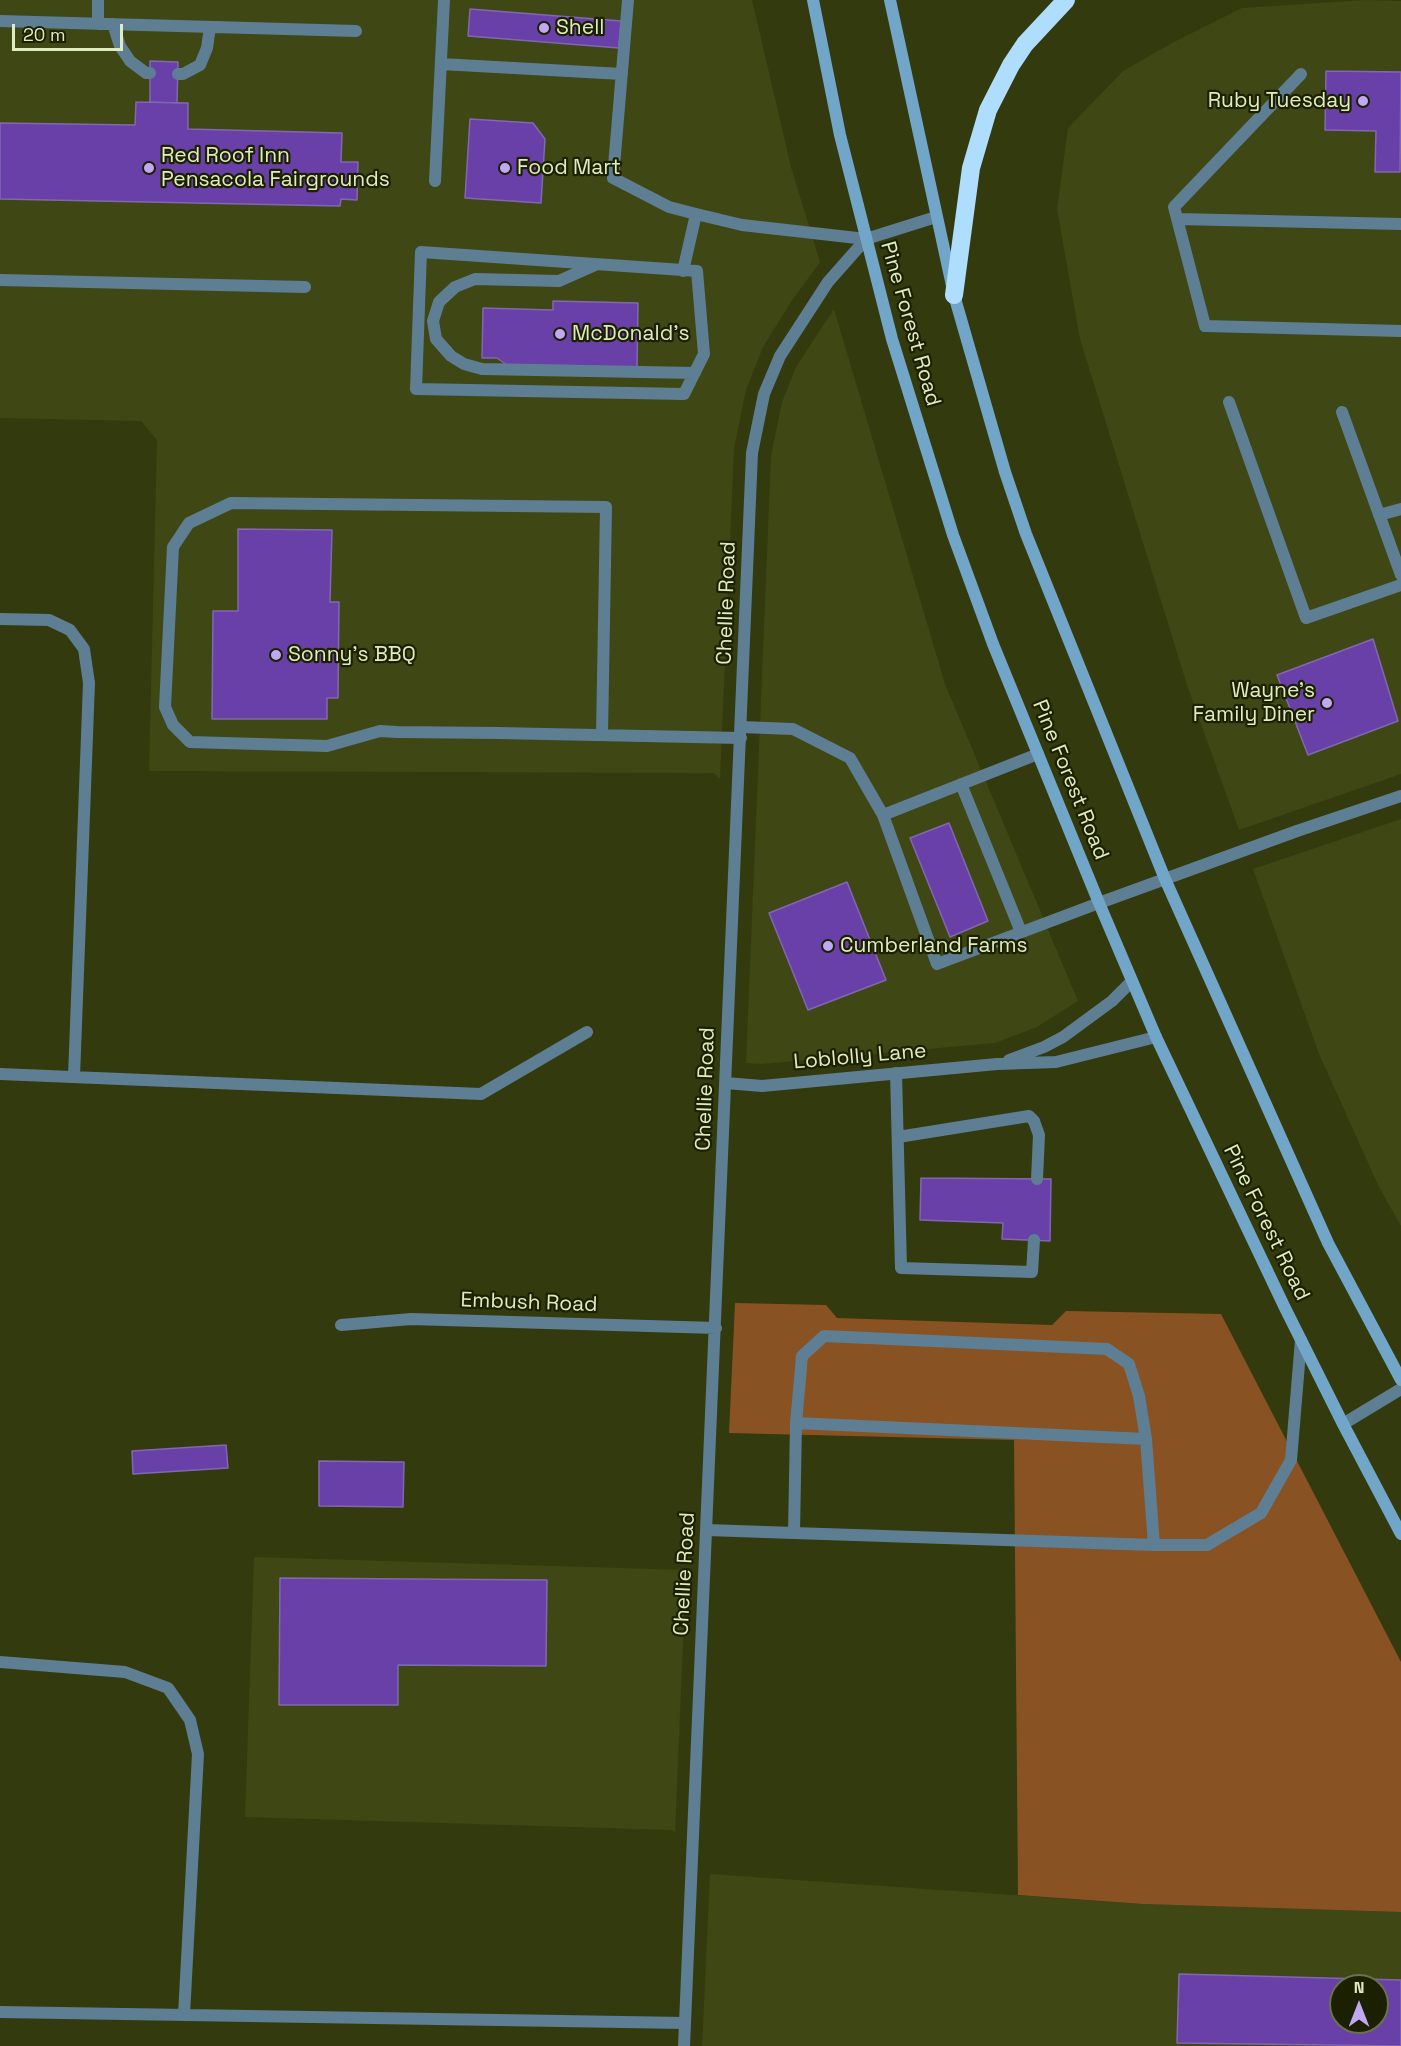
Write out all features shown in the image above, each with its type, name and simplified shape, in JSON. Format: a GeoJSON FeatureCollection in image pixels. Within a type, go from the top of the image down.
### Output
{"type":"FeatureCollection","features":[{"type":"Feature","properties":{"kind":"highway"},"geometry":{"type":"LineString","coordinates":[[954,295],[971,168],[988,110],[1011,65],[1025,44],[1066,0]]}},
{"type":"Feature","properties":{"kind":"main road","name":"Pine Forest Road"},"geometry":{"type":"LineString","coordinates":[[813,0],[840,135],[892,339],[953,535],[993,645],[1156,1037],[1301,1340],[1401,1534]]}},
{"type":"Feature","properties":{"kind":"main road"},"geometry":{"type":"LineString","coordinates":[[890,0],[954,295],[1005,472],[1026,534],[1166,879],[1328,1243],[1401,1380]]}},
{"type":"Feature","properties":{"kind":"street"},"geometry":{"type":"LineString","coordinates":[[98,0],[98,24]]}},
{"type":"Feature","properties":{"kind":"street"},"geometry":{"type":"LineString","coordinates":[[435,181],[444,0]]}},
{"type":"Feature","properties":{"kind":"street"},"geometry":{"type":"LineString","coordinates":[[627,0],[613,178],[669,207],[742,225],[866,239],[936,217]]}},
{"type":"Feature","properties":{"kind":"street"},"geometry":{"type":"LineString","coordinates":[[0,21],[356,30]]}},
{"type":"Feature","properties":{"kind":"street"},"geometry":{"type":"LineString","coordinates":[[113,24],[120,46],[130,61],[146,73],[150,73]]}},
{"type":"Feature","properties":{"kind":"street"},"geometry":{"type":"LineString","coordinates":[[178,74],[183,74],[200,65],[207,48],[210,27]]}},
{"type":"Feature","properties":{"kind":"street"},"geometry":{"type":"LineString","coordinates":[[441,64],[622,74]]}},
{"type":"Feature","properties":{"kind":"street"},"geometry":{"type":"LineString","coordinates":[[1301,74],[1174,207],[1205,326],[1401,331]]}},
{"type":"Feature","properties":{"kind":"street"},"geometry":{"type":"LineString","coordinates":[[683,271],[696,214]]}},
{"type":"Feature","properties":{"kind":"street"},"geometry":{"type":"LineString","coordinates":[[1177,219],[1401,224]]}},
{"type":"Feature","properties":{"kind":"street","name":"Chellie Road"},"geometry":{"type":"LineString","coordinates":[[684,2046],[752,453],[764,394],[780,356],[828,282],[866,239]]}},
{"type":"Feature","properties":{"kind":"street"},"geometry":{"type":"LineString","coordinates":[[421,252],[683,271],[697,271],[704,354],[684,394],[416,389],[421,252]]}},
{"type":"Feature","properties":{"kind":"street"},"geometry":{"type":"LineString","coordinates":[[596,265],[559,281],[475,279],[455,287],[439,302],[433,321],[435,339],[451,357],[464,364],[482,369],[695,373]]}},
{"type":"Feature","properties":{"kind":"street"},"geometry":{"type":"LineString","coordinates":[[0,279],[305,287]]}},
{"type":"Feature","properties":{"kind":"street"},"geometry":{"type":"LineString","coordinates":[[1229,402],[1306,618],[1401,585]]}},
{"type":"Feature","properties":{"kind":"street"},"geometry":{"type":"LineString","coordinates":[[1342,412],[1401,575]]}},
{"type":"Feature","properties":{"kind":"street"},"geometry":{"type":"LineString","coordinates":[[602,735],[606,507],[231,503],[189,523],[173,547],[165,707],[173,725],[190,742],[327,746],[380,731],[602,735],[793,729],[850,758],[883,815],[937,964],[1099,903],[1401,796]]}},
{"type":"Feature","properties":{"kind":"street"},"geometry":{"type":"LineString","coordinates":[[1379,515],[1401,509]]}},
{"type":"Feature","properties":{"kind":"street"},"geometry":{"type":"LineString","coordinates":[[0,618],[49,620],[70,630],[84,649],[89,683],[74,1077]]}},
{"type":"Feature","properties":{"kind":"street"},"geometry":{"type":"LineString","coordinates":[[883,815],[1038,754]]}},
{"type":"Feature","properties":{"kind":"street"},"geometry":{"type":"LineString","coordinates":[[961,784],[1021,933]]}},
{"type":"Feature","properties":{"kind":"street","name":"Loblolly Lane"},"geometry":{"type":"LineString","coordinates":[[997,1064],[1037,1050],[1063,1037],[1112,1001],[1132,981]]}},
{"type":"Feature","properties":{"kind":"street"},"geometry":{"type":"LineString","coordinates":[[0,1074],[481,1094],[587,1032]]}},
{"type":"Feature","properties":{"kind":"street","name":"Loblolly Lane"},"geometry":{"type":"LineString","coordinates":[[726,1083],[762,1086],[997,1064],[1056,1062],[1156,1037]]}},
{"type":"Feature","properties":{"kind":"street"},"geometry":{"type":"LineString","coordinates":[[896,1073],[901,1268],[1032,1272],[1034,1240]]}},
{"type":"Feature","properties":{"kind":"street"},"geometry":{"type":"LineString","coordinates":[[898,1137],[1029,1116],[1034,1121],[1039,1135],[1037,1179]]}},
{"type":"Feature","properties":{"kind":"street","name":"Embush Road"},"geometry":{"type":"LineString","coordinates":[[341,1325],[411,1319],[716,1328]]}},
{"type":"Feature","properties":{"kind":"street"},"geometry":{"type":"LineString","coordinates":[[794,1533],[796,1423],[802,1356],[824,1336],[1107,1348],[1129,1365],[1140,1396],[1146,1439],[1154,1545]]}},
{"type":"Feature","properties":{"kind":"street"},"geometry":{"type":"LineString","coordinates":[[707,1530],[1207,1545],[1261,1513],[1291,1460],[1301,1340]]}},
{"type":"Feature","properties":{"kind":"street"},"geometry":{"type":"LineString","coordinates":[[1343,1424],[1401,1389]]}},
{"type":"Feature","properties":{"kind":"street"},"geometry":{"type":"LineString","coordinates":[[796,1423],[1146,1439]]}},
{"type":"Feature","properties":{"kind":"street"},"geometry":{"type":"LineString","coordinates":[[0,1662],[125,1672],[168,1688],[190,1720],[198,1754],[183,2015]]}},
{"type":"Feature","properties":{"kind":"street"},"geometry":{"type":"LineString","coordinates":[[0,2012],[685,2023]]}},
{"type":"Feature","properties":{"kind":"shaded area"},"geometry":{"type":"Polygon","coordinates":[[[0,0],[752,0],[791,167],[820,262],[791,302],[763,347],[746,390],[734,448],[720,779],[714,773],[149,771],[157,440],[141,421],[0,418],[0,0]]]}},
{"type":"Feature","properties":{"kind":"shaded area"},"geometry":{"type":"Polygon","coordinates":[[[1366,0],[1401,1],[1401,774],[1239,830],[1187,685],[1080,339],[1057,209],[1068,128],[1123,71],[1172,43],[1242,8],[1366,0]]]}},
{"type":"Feature","properties":{"kind":"shaded area"},"geometry":{"type":"Polygon","coordinates":[[[834,309],[945,684],[1078,1001],[1037,1027],[995,1043],[762,1064],[746,1063],[771,456],[782,402],[796,367],[834,309]]]}},
{"type":"Feature","properties":{"kind":"shaded area"},"geometry":{"type":"Polygon","coordinates":[[[1401,819],[1401,1226],[1379,1187],[1319,1054],[1253,869],[1401,819]]]}},
{"type":"Feature","properties":{"kind":"shaded area"},"geometry":{"type":"Polygon","coordinates":[[[735,1303],[826,1305],[837,1318],[1052,1325],[1066,1311],[1221,1314],[1401,1662],[1401,1912],[1143,1904],[1018,1895],[1014,1440],[729,1433],[735,1303]]]}},
{"type":"Feature","properties":{"kind":"shaded area"},"geometry":{"type":"Polygon","coordinates":[[[254,1557],[686,1570],[675,1833],[672,1830],[245,1817],[254,1557]]]}},
{"type":"Feature","properties":{"kind":"shaded area"},"geometry":{"type":"Polygon","coordinates":[[[710,1874],[1143,1904],[1401,1912],[1401,2046],[702,2046],[710,1874]]]}},
{"type":"Feature","properties":{"kind":"building","name":"Shell"},"geometry":{"type":"Polygon","coordinates":[[[470,9],[621,21],[619,48],[468,36],[470,9]]]}},
{"type":"Feature","properties":{"kind":"building"},"geometry":{"type":"Polygon","coordinates":[[[150,61],[178,62],[177,103],[150,102],[150,61]]]}},
{"type":"Feature","properties":{"kind":"building","name":"Ruby Tuesday"},"geometry":{"type":"Polygon","coordinates":[[[1326,71],[1401,72],[1400,172],[1375,172],[1376,131],[1325,130],[1326,71]]]}},
{"type":"Feature","properties":{"kind":"building"},"geometry":{"type":"Polygon","coordinates":[[[136,102],[188,103],[188,129],[342,133],[341,162],[358,162],[357,200],[341,199],[340,206],[0,199],[0,123],[135,125],[136,102]]]}},
{"type":"Feature","properties":{"kind":"building","name":"Food Mart"},"geometry":{"type":"Polygon","coordinates":[[[470,119],[533,123],[545,139],[541,203],[465,198],[470,119]]]}},
{"type":"Feature","properties":{"kind":"building","name":"McDonald's"},"geometry":{"type":"Polygon","coordinates":[[[553,301],[638,303],[637,369],[508,366],[497,358],[482,358],[483,308],[553,310],[553,301]]]}},
{"type":"Feature","properties":{"kind":"building","name":"Sonny's BBQ"},"geometry":{"type":"Polygon","coordinates":[[[238,529],[332,530],[330,602],[339,602],[338,698],[327,698],[327,719],[212,719],[213,611],[238,611],[238,529]]]}},
{"type":"Feature","properties":{"kind":"building"},"geometry":{"type":"Polygon","coordinates":[[[1373,639],[1398,721],[1308,755],[1277,675],[1373,639]]]}},
{"type":"Feature","properties":{"kind":"building","name":"Cumberland Farms"},"geometry":{"type":"Polygon","coordinates":[[[949,823],[988,921],[950,937],[910,838],[949,823]]]}},
{"type":"Feature","properties":{"kind":"building","name":"Cumberland Farms"},"geometry":{"type":"Polygon","coordinates":[[[847,882],[886,980],[808,1010],[769,913],[847,882]]]}},
{"type":"Feature","properties":{"kind":"building"},"geometry":{"type":"Polygon","coordinates":[[[921,1178],[1051,1179],[1050,1241],[1002,1239],[1003,1223],[920,1220],[921,1178]]]}},
{"type":"Feature","properties":{"kind":"building"},"geometry":{"type":"Polygon","coordinates":[[[226,1445],[228,1468],[133,1474],[132,1451],[226,1445]]]}},
{"type":"Feature","properties":{"kind":"building"},"geometry":{"type":"Polygon","coordinates":[[[319,1461],[404,1462],[403,1507],[319,1506],[319,1461]]]}},
{"type":"Feature","properties":{"kind":"building"},"geometry":{"type":"Polygon","coordinates":[[[280,1578],[547,1580],[546,1666],[398,1665],[398,1705],[279,1705],[280,1578]]]}},
{"type":"Feature","properties":{"kind":"building"},"geometry":{"type":"Polygon","coordinates":[[[1179,1974],[1329,1978],[1329,2034],[1389,2034],[1389,1980],[1401,1980],[1401,2046],[1177,2043],[1179,1974]]]}},
{"type":"Feature","properties":{"kind":"place","name":"Shell"},"geometry":{"type":"Point","coordinates":[544,28]}},
{"type":"Feature","properties":{"kind":"place","name":"Ruby Tuesday"},"geometry":{"type":"Point","coordinates":[1363,101]}},
{"type":"Feature","properties":{"kind":"place","name":"Red Roof Inn Pensacola Fairgrounds"},"geometry":{"type":"Point","coordinates":[149,168]}},
{"type":"Feature","properties":{"kind":"place","name":"Food Mart"},"geometry":{"type":"Point","coordinates":[505,168]}},
{"type":"Feature","properties":{"kind":"place","name":"McDonald's"},"geometry":{"type":"Point","coordinates":[560,334]}},
{"type":"Feature","properties":{"kind":"place","name":"Sonny's BBQ"},"geometry":{"type":"Point","coordinates":[276,655]}},
{"type":"Feature","properties":{"kind":"place","name":"Wayne's Family Diner"},"geometry":{"type":"Point","coordinates":[1327,703]}},
{"type":"Feature","properties":{"kind":"place","name":"Cumberland Farms"},"geometry":{"type":"Point","coordinates":[828,946]}}]}
